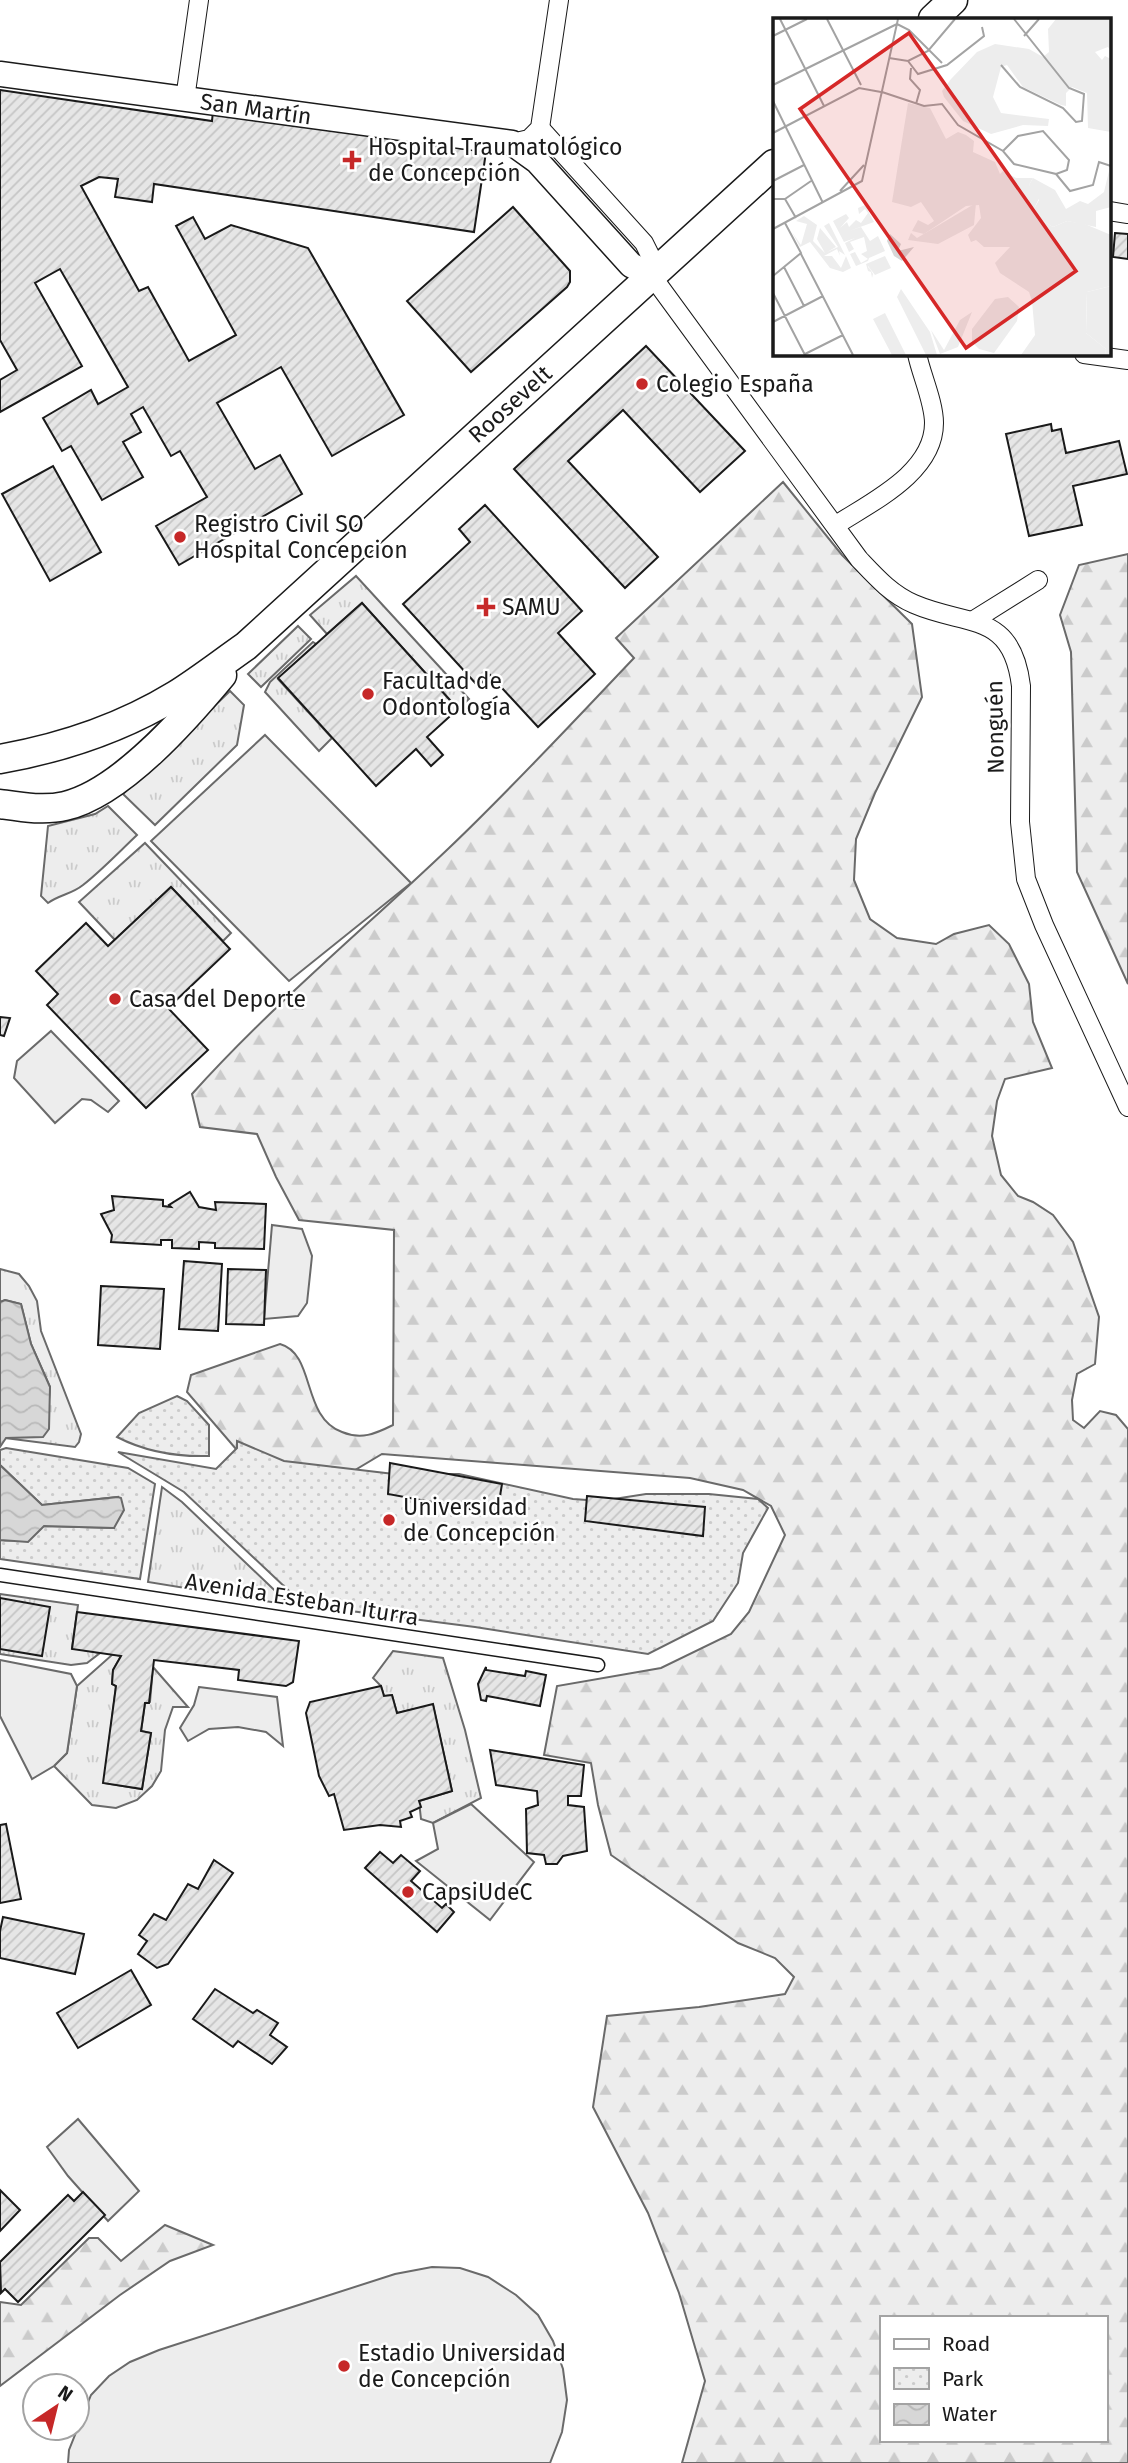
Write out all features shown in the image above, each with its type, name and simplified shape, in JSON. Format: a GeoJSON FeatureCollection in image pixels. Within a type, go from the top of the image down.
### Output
{"type":"FeatureCollection","features":[{"type":"Feature","properties":{"kind":"main road"},"geometry":{"type":"LineString","coordinates":[[934,18],[953,0]]}},
{"type":"Feature","properties":{"kind":"main road","name":"San Martín"},"geometry":{"type":"LineString","coordinates":[[0,74],[512,143]]}},
{"type":"Feature","properties":{"kind":"main road"},"geometry":{"type":"LineString","coordinates":[[512,143],[537,161],[631,265],[652,276]]}},
{"type":"Feature","properties":{"kind":"main road","name":"Roosevelt"},"geometry":{"type":"LineString","coordinates":[[0,804],[65,806],[105,787],[135,765],[191,711],[246,646],[773,166]]}},
{"type":"Feature","properties":{"kind":"main road","name":"Roosevelt"},"geometry":{"type":"LineString","coordinates":[[10,757],[80,740],[130,720],[177,694],[246,646]]}},
{"type":"Feature","properties":{"kind":"street"},"geometry":{"type":"LineString","coordinates":[[185,99],[199,0]]}},
{"type":"Feature","properties":{"kind":"street"},"geometry":{"type":"LineString","coordinates":[[512,143],[529,139],[540,128],[559,0]]}},
{"type":"Feature","properties":{"kind":"street"},"geometry":{"type":"LineString","coordinates":[[540,128],[645,243],[652,259],[652,276]]}},
{"type":"Feature","properties":{"kind":"street"},"geometry":{"type":"LineString","coordinates":[[1110,211],[1128,214]]}},
{"type":"Feature","properties":{"kind":"street","name":"Nonguén"},"geometry":{"type":"LineString","coordinates":[[652,276],[859,559],[897,595],[933,611],[974,620],[1000,634],[1014,656],[1020,671],[1020,822],[1026,879],[1044,925],[1128,1108]]}},
{"type":"Feature","properties":{"kind":"street"},"geometry":{"type":"LineString","coordinates":[[836,526],[900,482],[918,464],[927,450],[934,422],[917,355]]}},
{"type":"Feature","properties":{"kind":"street"},"geometry":{"type":"LineString","coordinates":[[1091,355],[1128,360]]}},
{"type":"Feature","properties":{"kind":"street"},"geometry":{"type":"LineString","coordinates":[[974,620],[1038,580]]}},
{"type":"Feature","properties":{"kind":"street","name":"Avenida Esteban Iturra"},"geometry":{"type":"LineString","coordinates":[[0,1575],[598,1665]]}},
{"type":"Feature","properties":{"kind":"green space"},"geometry":{"type":"Polygon","coordinates":[[[783,482],[842,555],[912,624],[922,697],[875,793],[856,839],[854,880],[870,919],[897,938],[936,944],[954,934],[989,925],[1009,944],[1029,984],[1033,1022],[1052,1068],[1005,1079],[997,1101],[992,1136],[1001,1175],[1018,1196],[1053,1215],[1073,1242],[1099,1317],[1095,1364],[1077,1374],[1072,1400],[1073,1420],[1084,1428],[1100,1411],[1116,1415],[1128,1429],[1128,2463],[682,2463],[705,2381],[679,2293],[648,2213],[593,2107],[607,2016],[699,2007],[785,1994],[794,1977],[775,1958],[738,1943],[611,1855],[591,1763],[544,1755],[557,1686],[661,1668],[731,1634],[749,1612],[785,1535],[771,1506],[743,1490],[690,1478],[382,1454],[345,1476],[254,1470],[187,1392],[191,1375],[280,1344],[291,1350],[299,1360],[320,1413],[329,1424],[342,1432],[362,1436],[393,1425],[394,1230],[299,1220],[257,1134],[200,1127],[192,1094],[285,999],[473,825],[634,658],[616,638],[783,482]]]}},
{"type":"Feature","properties":{"kind":"green space"},"geometry":{"type":"Polygon","coordinates":[[[1128,554],[1128,984],[1077,872],[1071,652],[1060,615],[1079,565],[1128,554]]]}},
{"type":"Feature","properties":{"kind":"green space"},"geometry":{"type":"Polygon","coordinates":[[[356,576],[469,699],[458,709],[362,603],[327,634],[310,615],[356,576]]]}},
{"type":"Feature","properties":{"kind":"green space"},"geometry":{"type":"Polygon","coordinates":[[[298,626],[311,639],[261,687],[248,674],[298,626]]]}},
{"type":"Feature","properties":{"kind":"green space"},"geometry":{"type":"Polygon","coordinates":[[[313,642],[316,644],[278,679],[332,738],[319,751],[265,692],[270,682],[313,642]]]}},
{"type":"Feature","properties":{"kind":"green space"},"geometry":{"type":"Polygon","coordinates":[[[230,691],[244,705],[237,745],[155,825],[123,794],[230,691]]]}},
{"type":"Feature","properties":{"kind":"green space"},"geometry":{"type":"Polygon","coordinates":[[[108,806],[137,835],[83,885],[48,903],[41,896],[48,826],[95,814],[108,806]]]}},
{"type":"Feature","properties":{"kind":"green space"},"geometry":{"type":"Polygon","coordinates":[[[145,843],[231,933],[223,941],[171,887],[115,940],[79,902],[145,843]]]}},
{"type":"Feature","properties":{"kind":"green space"},"geometry":{"type":"Polygon","coordinates":[[[0,1269],[19,1274],[37,1301],[41,1331],[81,1434],[75,1447],[5,1438],[19,1437],[49,1399],[50,1387],[31,1344],[21,1304],[5,1300],[0,1302],[0,1269]]]}},
{"type":"Feature","properties":{"kind":"green space"},"geometry":{"type":"Polygon","coordinates":[[[177,1396],[187,1401],[209,1425],[209,1456],[162,1452],[117,1437],[139,1413],[177,1396]]]}},
{"type":"Feature","properties":{"kind":"green space"},"geometry":{"type":"Polygon","coordinates":[[[237,1441],[284,1461],[394,1474],[459,1474],[573,1499],[601,1501],[646,1494],[709,1494],[758,1499],[768,1508],[743,1553],[738,1583],[713,1621],[648,1654],[475,1627],[304,1605],[184,1492],[118,1452],[216,1469],[237,1448],[237,1441]]]}},
{"type":"Feature","properties":{"kind":"green space"},"geometry":{"type":"Polygon","coordinates":[[[6,1448],[128,1468],[155,1484],[140,1579],[0,1559],[0,1540],[24,1539],[43,1526],[114,1528],[118,1497],[42,1505],[0,1465],[0,1450],[6,1448]]]}},
{"type":"Feature","properties":{"kind":"green space"},"geometry":{"type":"Polygon","coordinates":[[[162,1487],[182,1502],[290,1605],[148,1582],[162,1487]]]}},
{"type":"Feature","properties":{"kind":"green space"},"geometry":{"type":"Polygon","coordinates":[[[0,1594],[78,1605],[72,1648],[100,1653],[87,1663],[71,1665],[0,1654],[0,1594]]]}},
{"type":"Feature","properties":{"kind":"green space"},"geometry":{"type":"Polygon","coordinates":[[[393,1651],[443,1658],[465,1730],[481,1798],[433,1823],[421,1819],[419,1801],[452,1791],[433,1705],[397,1713],[392,1695],[384,1696],[381,1686],[373,1678],[393,1651]]]}},
{"type":"Feature","properties":{"kind":"green space"},"geometry":{"type":"Polygon","coordinates":[[[113,1654],[121,1656],[113,1670],[112,1684],[116,1686],[104,1783],[142,1789],[151,1733],[141,1731],[145,1703],[150,1702],[153,1667],[188,1707],[173,1707],[165,1730],[161,1771],[152,1786],[137,1800],[116,1808],[92,1805],[54,1766],[67,1753],[77,1686],[113,1654]]]}},
{"type":"Feature","properties":{"kind":"green space"},"geometry":{"type":"Polygon","coordinates":[[[165,2225],[213,2245],[170,2261],[120,2295],[0,2386],[0,2302],[21,2305],[89,2238],[98,2238],[121,2261],[165,2225]]]}},
{"type":"Feature","properties":{"kind":"shaded area"},"geometry":{"type":"Polygon","coordinates":[[[265,735],[411,883],[289,981],[151,841],[265,735]]]}},
{"type":"Feature","properties":{"kind":"shaded area"},"geometry":{"type":"Polygon","coordinates":[[[51,1031],[119,1101],[108,1112],[91,1100],[82,1099],[55,1123],[14,1078],[17,1061],[51,1031]]]}},
{"type":"Feature","properties":{"kind":"shaded area"},"geometry":{"type":"Polygon","coordinates":[[[272,1225],[302,1229],[312,1256],[307,1303],[298,1316],[264,1319],[272,1225]]]}},
{"type":"Feature","properties":{"kind":"shaded area"},"geometry":{"type":"Polygon","coordinates":[[[0,1660],[71,1674],[77,1686],[67,1753],[54,1766],[32,1779],[0,1716],[0,1660]]]}},
{"type":"Feature","properties":{"kind":"shaded area"},"geometry":{"type":"Polygon","coordinates":[[[199,1687],[277,1697],[283,1746],[266,1732],[238,1727],[209,1729],[188,1741],[180,1728],[194,1705],[199,1687]]]}},
{"type":"Feature","properties":{"kind":"shaded area"},"geometry":{"type":"Polygon","coordinates":[[[471,1804],[534,1862],[490,1920],[416,1861],[438,1849],[433,1823],[471,1804]]]}},
{"type":"Feature","properties":{"kind":"shaded area"},"geometry":{"type":"Polygon","coordinates":[[[78,2119],[139,2191],[108,2221],[68,2176],[47,2147],[78,2119]]]}},
{"type":"Feature","properties":{"kind":"shaded area","name":"Estadio Universidad de Concepción"},"geometry":{"type":"Polygon","coordinates":[[[432,2267],[460,2268],[488,2277],[516,2295],[538,2315],[553,2341],[563,2369],[567,2400],[562,2432],[550,2463],[68,2463],[72,2442],[91,2442],[91,2395],[109,2376],[130,2362],[159,2350],[395,2274],[432,2267]]]}},
{"type":"Feature","properties":{"kind":"water"},"geometry":{"type":"Polygon","coordinates":[[[5,1300],[21,1304],[31,1344],[50,1387],[49,1429],[43,1437],[6,1438],[0,1447],[0,1302],[5,1300]]]}},
{"type":"Feature","properties":{"kind":"water"},"geometry":{"type":"Polygon","coordinates":[[[0,1465],[42,1505],[118,1497],[121,1498],[124,1510],[114,1528],[44,1526],[28,1542],[0,1540],[0,1465]]]}},
{"type":"Feature","properties":{"kind":"building"},"geometry":{"type":"Polygon","coordinates":[[[0,90],[212,121],[213,111],[486,152],[474,232],[154,184],[152,202],[115,197],[118,179],[99,177],[81,186],[139,291],[148,287],[189,361],[236,335],[176,226],[193,217],[205,239],[231,225],[308,248],[404,415],[332,456],[281,367],[217,403],[255,469],[280,455],[302,494],[179,565],[156,526],[207,497],[180,451],[171,456],[143,407],[131,414],[141,432],[123,442],[143,477],[102,500],[71,446],[62,451],[43,418],[91,390],[98,404],[128,387],[60,269],[35,283],[82,366],[0,412],[0,380],[17,370],[0,340],[0,90]]]}},
{"type":"Feature","properties":{"kind":"building"},"geometry":{"type":"Polygon","coordinates":[[[513,207],[570,271],[570,282],[471,372],[407,301],[513,207]]]}},
{"type":"Feature","properties":{"kind":"building"},"geometry":{"type":"Polygon","coordinates":[[[1115,233],[1128,234],[1128,259],[1113,257],[1115,233]]]}},
{"type":"Feature","properties":{"kind":"building"},"geometry":{"type":"Polygon","coordinates":[[[646,346],[745,451],[700,492],[623,410],[568,461],[658,557],[625,588],[514,469],[646,346]]]}},
{"type":"Feature","properties":{"kind":"building"},"geometry":{"type":"Polygon","coordinates":[[[1051,424],[1052,431],[1061,429],[1066,453],[1119,441],[1127,474],[1073,486],[1082,525],[1029,536],[1006,434],[1051,424]]]}},
{"type":"Feature","properties":{"kind":"building"},"geometry":{"type":"Polygon","coordinates":[[[53,466],[101,552],[50,581],[2,494],[53,466]]]}},
{"type":"Feature","properties":{"kind":"building"},"geometry":{"type":"Polygon","coordinates":[[[485,505],[582,611],[558,633],[595,674],[538,727],[490,675],[478,686],[403,604],[470,542],[459,529],[485,505]]]}},
{"type":"Feature","properties":{"kind":"building","name":"Facultad de Odontología"},"geometry":{"type":"Polygon","coordinates":[[[362,603],[458,709],[427,737],[443,755],[431,766],[416,749],[376,786],[278,678],[362,603]]]}},
{"type":"Feature","properties":{"kind":"building","name":"Casa del Deporte"},"geometry":{"type":"Polygon","coordinates":[[[171,887],[230,949],[168,1008],[208,1050],[146,1108],[47,1005],[58,994],[36,971],[86,923],[108,946],[171,887]]]}},
{"type":"Feature","properties":{"kind":"building"},"geometry":{"type":"Polygon","coordinates":[[[0,1017],[10,1018],[4,1036],[0,1035],[0,1017]]]}},
{"type":"Feature","properties":{"kind":"building"},"geometry":{"type":"Polygon","coordinates":[[[190,1192],[199,1207],[216,1210],[215,1202],[266,1204],[264,1249],[215,1248],[215,1243],[199,1242],[199,1249],[172,1248],[172,1240],[161,1240],[161,1245],[111,1242],[112,1235],[101,1214],[114,1210],[112,1196],[163,1200],[163,1206],[171,1207],[169,1205],[190,1192]]]}},
{"type":"Feature","properties":{"kind":"building"},"geometry":{"type":"Polygon","coordinates":[[[184,1261],[222,1264],[218,1331],[179,1329],[184,1261]]]}},
{"type":"Feature","properties":{"kind":"building"},"geometry":{"type":"Polygon","coordinates":[[[228,1269],[266,1270],[264,1325],[226,1324],[228,1269]]]}},
{"type":"Feature","properties":{"kind":"building"},"geometry":{"type":"Polygon","coordinates":[[[101,1286],[164,1289],[160,1349],[98,1345],[101,1286]]]}},
{"type":"Feature","properties":{"kind":"building"},"geometry":{"type":"Polygon","coordinates":[[[390,1463],[502,1484],[497,1514],[388,1494],[390,1463]]]}},
{"type":"Feature","properties":{"kind":"building"},"geometry":{"type":"Polygon","coordinates":[[[587,1496],[705,1507],[703,1536],[585,1521],[587,1496]]]}},
{"type":"Feature","properties":{"kind":"building"},"geometry":{"type":"Polygon","coordinates":[[[0,1598],[50,1607],[42,1656],[0,1649],[0,1598]]]}},
{"type":"Feature","properties":{"kind":"building"},"geometry":{"type":"Polygon","coordinates":[[[77,1612],[299,1641],[293,1682],[286,1686],[238,1680],[239,1670],[154,1660],[149,1703],[145,1703],[141,1731],[151,1733],[142,1789],[103,1783],[116,1686],[112,1684],[113,1670],[121,1656],[72,1649],[77,1612]]]}},
{"type":"Feature","properties":{"kind":"building"},"geometry":{"type":"Polygon","coordinates":[[[486,1667],[486,1670],[525,1676],[526,1671],[546,1675],[540,1706],[487,1696],[486,1701],[481,1700],[478,1684],[486,1667]]]}},
{"type":"Feature","properties":{"kind":"building"},"geometry":{"type":"Polygon","coordinates":[[[381,1686],[384,1696],[392,1695],[397,1713],[433,1704],[452,1791],[419,1801],[421,1807],[410,1812],[412,1817],[400,1821],[401,1827],[380,1825],[344,1830],[334,1794],[329,1796],[319,1776],[306,1713],[310,1702],[381,1686]]]}},
{"type":"Feature","properties":{"kind":"building"},"geometry":{"type":"Polygon","coordinates":[[[490,1750],[584,1765],[581,1796],[568,1796],[568,1805],[584,1807],[587,1851],[563,1856],[557,1864],[546,1864],[544,1855],[527,1853],[526,1809],[538,1805],[537,1791],[496,1785],[490,1750]]]}},
{"type":"Feature","properties":{"kind":"building"},"geometry":{"type":"Polygon","coordinates":[[[6,1824],[21,1899],[0,1903],[0,1825],[6,1824]]]}},
{"type":"Feature","properties":{"kind":"building","name":"CapsiUdeC"},"geometry":{"type":"Polygon","coordinates":[[[380,1852],[393,1863],[401,1855],[420,1871],[411,1881],[442,1908],[446,1904],[454,1912],[437,1932],[365,1868],[380,1852]]]}},
{"type":"Feature","properties":{"kind":"building"},"geometry":{"type":"Polygon","coordinates":[[[214,1860],[233,1873],[168,1964],[157,1968],[138,1954],[147,1941],[139,1935],[154,1914],[166,1920],[188,1884],[198,1889],[214,1860]]]}},
{"type":"Feature","properties":{"kind":"building"},"geometry":{"type":"Polygon","coordinates":[[[3,1917],[84,1934],[75,1974],[0,1958],[3,1917]]]}},
{"type":"Feature","properties":{"kind":"building"},"geometry":{"type":"Polygon","coordinates":[[[131,1970],[151,2005],[78,2048],[57,2013],[131,1970]]]}},
{"type":"Feature","properties":{"kind":"building"},"geometry":{"type":"Polygon","coordinates":[[[215,1989],[253,2013],[257,2010],[278,2023],[270,2035],[287,2047],[272,2064],[238,2041],[233,2047],[193,2019],[215,1989]]]}},
{"type":"Feature","properties":{"kind":"building"},"geometry":{"type":"Polygon","coordinates":[[[0,2190],[20,2210],[0,2231],[0,2190]]]}},
{"type":"Feature","properties":{"kind":"building"},"geometry":{"type":"Polygon","coordinates":[[[83,2192],[105,2215],[18,2302],[5,2289],[1,2293],[0,2262],[68,2195],[74,2201],[83,2192]]]}},
{"type":"Feature","properties":{"kind":"place","name":"Hospital Traumatológico de Concepción"},"geometry":{"type":"Point","coordinates":[352,160]}},
{"type":"Feature","properties":{"kind":"place","name":"Colegio España"},"geometry":{"type":"Point","coordinates":[642,384]}},
{"type":"Feature","properties":{"kind":"place","name":"Registro Civil SO Hospital Concepcion"},"geometry":{"type":"Point","coordinates":[180,537]}},
{"type":"Feature","properties":{"kind":"place","name":"SAMU"},"geometry":{"type":"Point","coordinates":[486,607]}},
{"type":"Feature","properties":{"kind":"place","name":"Facultad de Odontología"},"geometry":{"type":"Point","coordinates":[368,694]}},
{"type":"Feature","properties":{"kind":"place","name":"Casa del Deporte"},"geometry":{"type":"Point","coordinates":[115,999]}},
{"type":"Feature","properties":{"kind":"place","name":"Universidad de Concepción"},"geometry":{"type":"Point","coordinates":[389,1520]}},
{"type":"Feature","properties":{"kind":"place","name":"CapsiUdeC"},"geometry":{"type":"Point","coordinates":[408,1892]}},
{"type":"Feature","properties":{"kind":"place","name":"Estadio Universidad de Concepción"},"geometry":{"type":"Point","coordinates":[344,2366]}}]}
